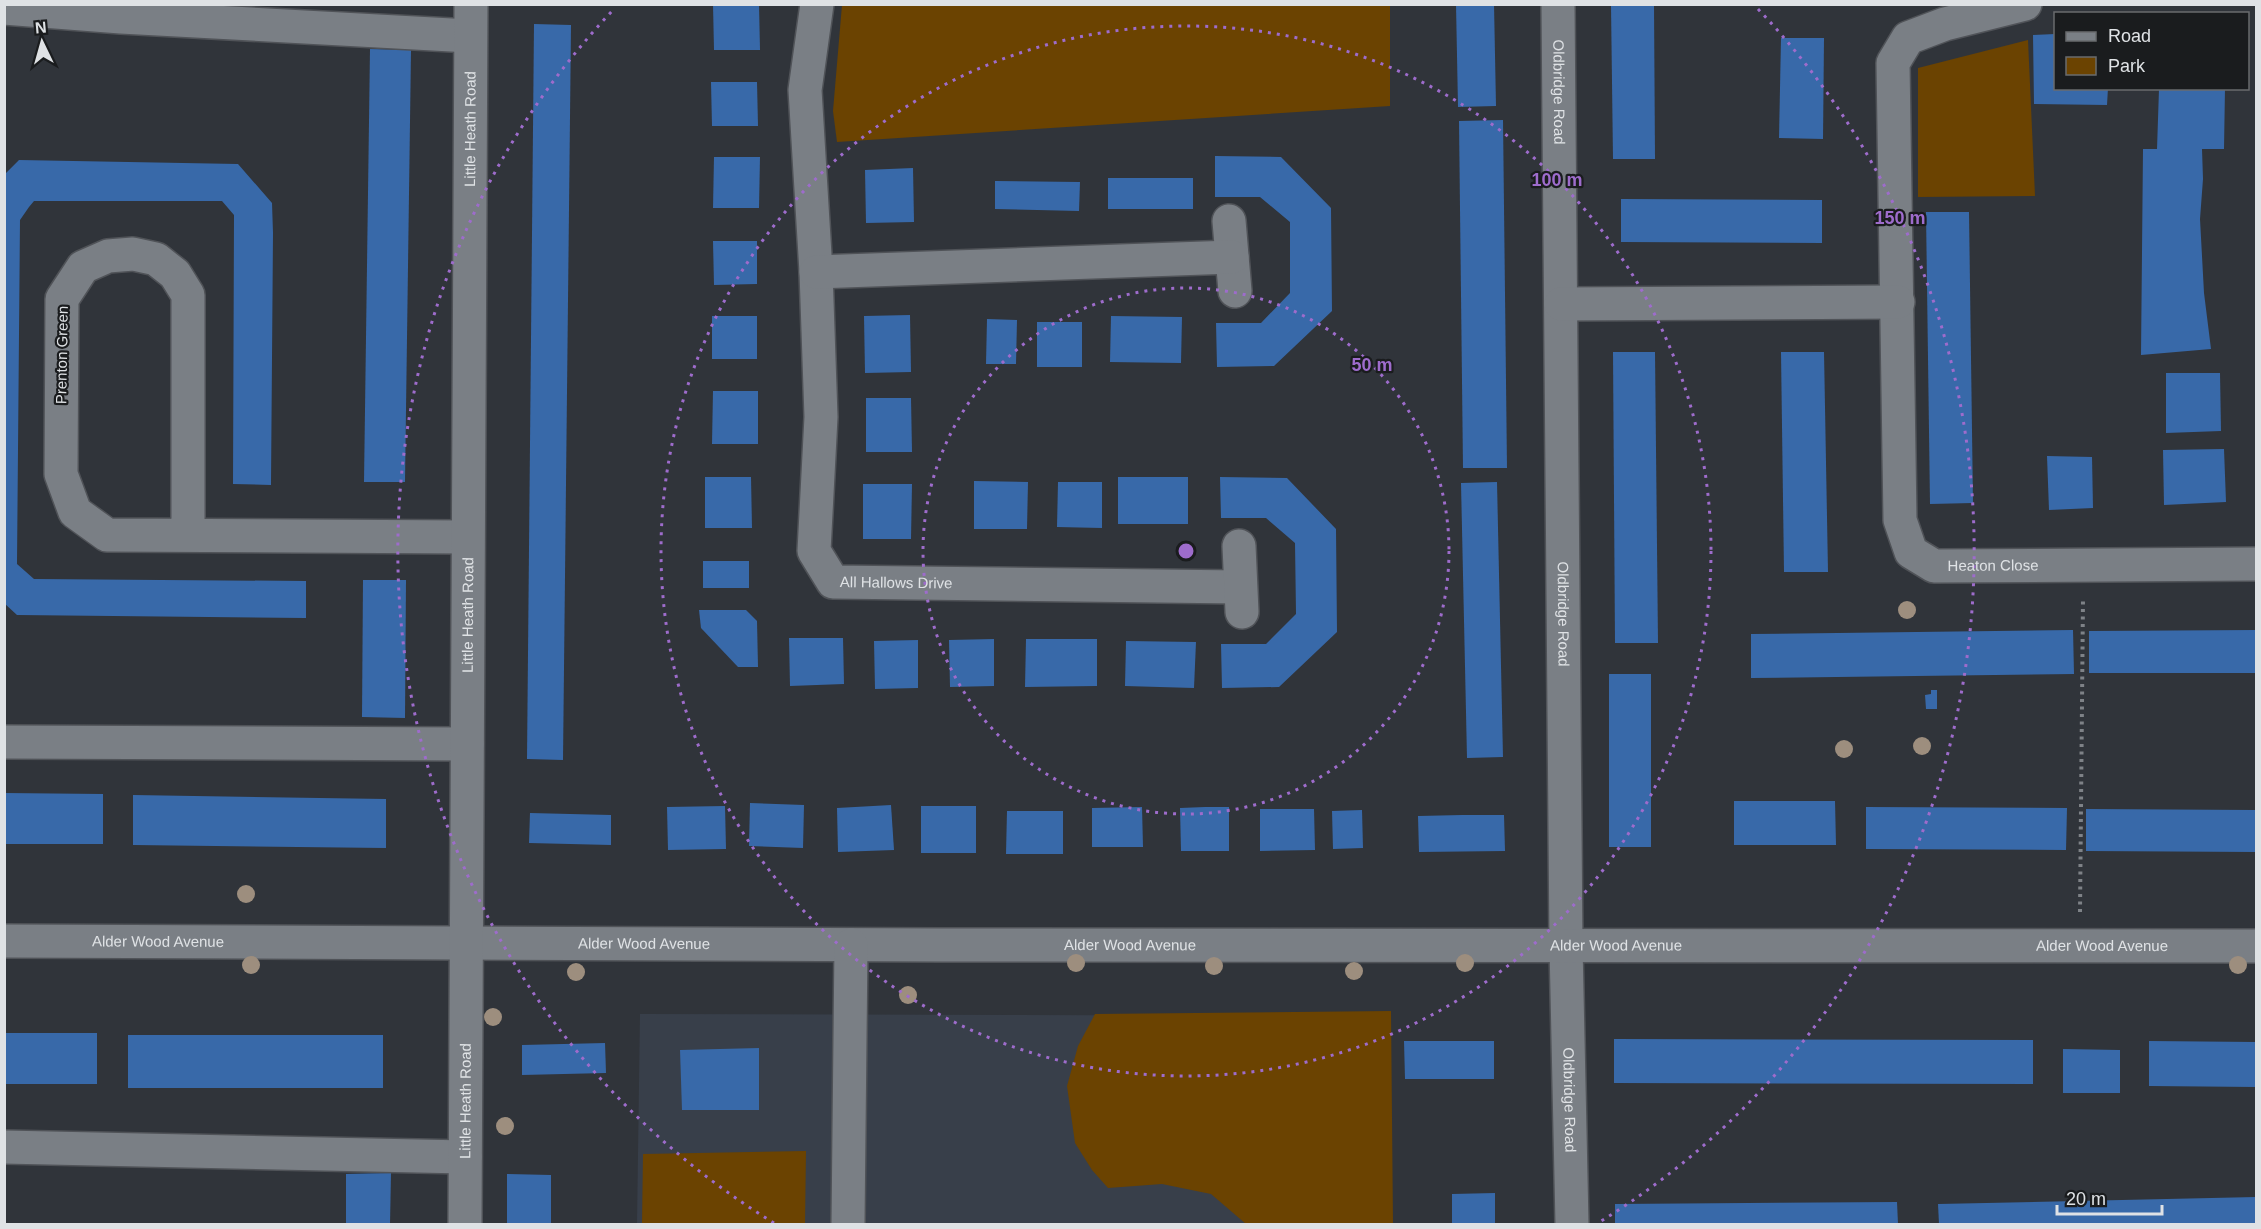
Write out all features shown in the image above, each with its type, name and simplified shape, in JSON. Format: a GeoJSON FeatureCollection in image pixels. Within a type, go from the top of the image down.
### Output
{"type":"FeatureCollection","features":[{"type":"Feature","properties":{"kind":"street","name":"All Hallows Drive"},"geometry":{"type":"LineString","coordinates":[[817,4],[806,90],[821,417],[814,551],[833,582],[1241,600],[1239,546]]}},
{"type":"Feature","properties":{"kind":"street","name":"Oldbridge Road"},"geometry":{"type":"LineString","coordinates":[[1557,4],[1566,946],[1572,1224]]}},
{"type":"Feature","properties":{"kind":"street","name":"Heaton Close"},"geometry":{"type":"LineString","coordinates":[[2025,4],[1945,24],[1908,38],[1893,63],[1900,520],[1911,552],[1934,566],[2256,564]]}},
{"type":"Feature","properties":{"kind":"street"},"geometry":{"type":"LineString","coordinates":[[4,8],[133,17],[470,20]]}},
{"type":"Feature","properties":{"kind":"street","name":"Little Heath Road"},"geometry":{"type":"LineString","coordinates":[[465,1224],[470,20]]}},
{"type":"Feature","properties":{"kind":"street"},"geometry":{"type":"LineString","coordinates":[[1229,221],[1235,291]]}},
{"type":"Feature","properties":{"kind":"street","name":"Prenton Green"},"geometry":{"type":"LineString","coordinates":[[188,535],[188,295],[175,274],[156,259],[133,254],[108,256],[83,267],[63,299],[61,474],[75,512],[107,535],[467,537]]}},
{"type":"Feature","properties":{"kind":"street"},"geometry":{"type":"LineString","coordinates":[[816,272],[1232,257]]}},
{"type":"Feature","properties":{"kind":"street"},"geometry":{"type":"LineString","coordinates":[[1561,304],[1898,302]]}},
{"type":"Feature","properties":{"kind":"street"},"geometry":{"type":"LineString","coordinates":[[4,742],[466,744]]}},
{"type":"Feature","properties":{"kind":"street","name":"Alder Wood Avenue"},"geometry":{"type":"LineString","coordinates":[[4,941],[851,945],[2256,946]]}},
{"type":"Feature","properties":{"kind":"street"},"geometry":{"type":"LineString","coordinates":[[848,1224],[851,945]]}},
{"type":"Feature","properties":{"kind":"street"},"geometry":{"type":"LineString","coordinates":[[4,1147],[465,1157]]}},
{"type":"Feature","properties":{"kind":"path"},"geometry":{"type":"LineString","coordinates":[[2079,946],[2084,565]]}},
{"type":"Feature","properties":{"kind":"shaded area"},"geometry":{"type":"Polygon","coordinates":[[[640,1014],[1388,1016],[1390,1224],[637,1224],[640,1014]]]}},
{"type":"Feature","properties":{"kind":"green space"},"geometry":{"type":"Polygon","coordinates":[[[842,5],[1390,5],[1390,106],[837,142],[833,111],[842,5]]]}},
{"type":"Feature","properties":{"kind":"green space"},"geometry":{"type":"Polygon","coordinates":[[[2028,40],[2035,196],[1918,197],[1918,68],[2028,40]]]}},
{"type":"Feature","properties":{"kind":"green space"},"geometry":{"type":"Polygon","coordinates":[[[1391,1011],[1393,1224],[1246,1224],[1211,1194],[1162,1184],[1108,1188],[1092,1170],[1075,1143],[1067,1086],[1078,1046],[1095,1014],[1391,1011]]]}},
{"type":"Feature","properties":{"kind":"green space"},"geometry":{"type":"Polygon","coordinates":[[[806,1151],[805,1224],[642,1224],[643,1154],[806,1151]]]}},
{"type":"Feature","properties":{"kind":"building"},"geometry":{"type":"Polygon","coordinates":[[[713,4],[759,4],[760,50],[714,50],[713,4]]]}},
{"type":"Feature","properties":{"kind":"building"},"geometry":{"type":"Polygon","coordinates":[[[1456,4],[1494,4],[1496,106],[1458,107],[1456,4]]]}},
{"type":"Feature","properties":{"kind":"building"},"geometry":{"type":"Polygon","coordinates":[[[1611,5],[1654,5],[1655,159],[1613,159],[1611,5]]]}},
{"type":"Feature","properties":{"kind":"building"},"geometry":{"type":"Polygon","coordinates":[[[534,24],[571,25],[563,760],[527,759],[534,24]]]}},
{"type":"Feature","properties":{"kind":"building"},"geometry":{"type":"Polygon","coordinates":[[[2054,34],[2054,90],[2108,90],[2107,105],[2034,104],[2033,35],[2054,34]]]}},
{"type":"Feature","properties":{"kind":"building"},"geometry":{"type":"Polygon","coordinates":[[[1781,38],[1824,38],[1823,139],[1779,138],[1781,38]]]}},
{"type":"Feature","properties":{"kind":"building"},"geometry":{"type":"Polygon","coordinates":[[[370,49],[411,50],[405,482],[364,482],[370,49]]]}},
{"type":"Feature","properties":{"kind":"building"},"geometry":{"type":"Polygon","coordinates":[[[711,82],[757,82],[758,126],[712,126],[711,82]]]}},
{"type":"Feature","properties":{"kind":"building"},"geometry":{"type":"Polygon","coordinates":[[[2159,90],[2225,90],[2224,149],[2202,149],[2203,179],[2200,219],[2204,293],[2211,349],[2141,355],[2143,149],[2157,149],[2159,90]]]}},
{"type":"Feature","properties":{"kind":"building"},"geometry":{"type":"Polygon","coordinates":[[[1503,120],[1507,468],[1463,468],[1459,121],[1503,120]]]}},
{"type":"Feature","properties":{"kind":"building"},"geometry":{"type":"Polygon","coordinates":[[[1215,156],[1281,157],[1331,208],[1332,311],[1274,366],[1217,367],[1216,323],[1261,323],[1290,293],[1290,222],[1260,197],[1215,197],[1215,156]]]}},
{"type":"Feature","properties":{"kind":"building"},"geometry":{"type":"Polygon","coordinates":[[[714,157],[760,157],[759,208],[713,208],[714,157]]]}},
{"type":"Feature","properties":{"kind":"building"},"geometry":{"type":"Polygon","coordinates":[[[19,160],[238,164],[272,203],[273,233],[271,485],[233,484],[234,215],[222,201],[34,201],[29,207],[20,220],[17,564],[34,579],[306,581],[306,618],[17,615],[4,603],[4,175],[19,160]]]}},
{"type":"Feature","properties":{"kind":"building"},"geometry":{"type":"Polygon","coordinates":[[[913,168],[914,222],[866,223],[865,170],[913,168]]]}},
{"type":"Feature","properties":{"kind":"building"},"geometry":{"type":"Polygon","coordinates":[[[1108,178],[1193,178],[1193,209],[1108,209],[1108,178]]]}},
{"type":"Feature","properties":{"kind":"building"},"geometry":{"type":"Polygon","coordinates":[[[995,181],[1080,182],[1079,211],[995,209],[995,181]]]}},
{"type":"Feature","properties":{"kind":"building"},"geometry":{"type":"Polygon","coordinates":[[[1621,199],[1822,200],[1822,243],[1621,242],[1621,199]]]}},
{"type":"Feature","properties":{"kind":"building"},"geometry":{"type":"Polygon","coordinates":[[[1926,212],[1969,212],[1973,503],[1930,504],[1926,212]]]}},
{"type":"Feature","properties":{"kind":"building"},"geometry":{"type":"Polygon","coordinates":[[[713,241],[757,241],[757,284],[714,285],[713,241]]]}},
{"type":"Feature","properties":{"kind":"building"},"geometry":{"type":"Polygon","coordinates":[[[910,315],[911,372],[865,373],[864,316],[910,315]]]}},
{"type":"Feature","properties":{"kind":"building"},"geometry":{"type":"Polygon","coordinates":[[[712,316],[757,316],[757,359],[712,359],[712,316]]]}},
{"type":"Feature","properties":{"kind":"building"},"geometry":{"type":"Polygon","coordinates":[[[1111,316],[1182,317],[1181,363],[1110,362],[1111,316]]]}},
{"type":"Feature","properties":{"kind":"building"},"geometry":{"type":"Polygon","coordinates":[[[987,319],[1017,320],[1016,364],[986,364],[987,319]]]}},
{"type":"Feature","properties":{"kind":"building"},"geometry":{"type":"Polygon","coordinates":[[[1037,322],[1082,322],[1082,367],[1037,367],[1037,322]]]}},
{"type":"Feature","properties":{"kind":"building"},"geometry":{"type":"Polygon","coordinates":[[[1613,352],[1655,352],[1658,643],[1615,643],[1613,352]]]}},
{"type":"Feature","properties":{"kind":"building"},"geometry":{"type":"Polygon","coordinates":[[[1781,352],[1824,352],[1828,572],[1784,572],[1781,352]]]}},
{"type":"Feature","properties":{"kind":"building"},"geometry":{"type":"Polygon","coordinates":[[[2166,373],[2220,373],[2221,431],[2166,433],[2166,373]]]}},
{"type":"Feature","properties":{"kind":"building"},"geometry":{"type":"Polygon","coordinates":[[[713,391],[758,391],[758,444],[712,444],[713,391]]]}},
{"type":"Feature","properties":{"kind":"building"},"geometry":{"type":"Polygon","coordinates":[[[866,398],[911,398],[912,452],[866,452],[866,398]]]}},
{"type":"Feature","properties":{"kind":"building"},"geometry":{"type":"Polygon","coordinates":[[[2224,449],[2226,502],[2164,505],[2163,450],[2224,449]]]}},
{"type":"Feature","properties":{"kind":"building"},"geometry":{"type":"Polygon","coordinates":[[[2047,456],[2092,457],[2093,508],[2049,510],[2047,456]]]}},
{"type":"Feature","properties":{"kind":"building"},"geometry":{"type":"Polygon","coordinates":[[[705,477],[751,477],[752,528],[705,528],[705,477]]]}},
{"type":"Feature","properties":{"kind":"building"},"geometry":{"type":"Polygon","coordinates":[[[1118,477],[1188,477],[1188,524],[1118,524],[1118,477]]]}},
{"type":"Feature","properties":{"kind":"building"},"geometry":{"type":"Polygon","coordinates":[[[1220,477],[1287,478],[1336,529],[1337,632],[1279,687],[1222,688],[1221,644],[1266,644],[1296,614],[1295,543],[1266,518],[1221,518],[1220,477]]]}},
{"type":"Feature","properties":{"kind":"building"},"geometry":{"type":"Polygon","coordinates":[[[974,481],[1028,482],[1027,529],[974,529],[974,481]]]}},
{"type":"Feature","properties":{"kind":"building"},"geometry":{"type":"Polygon","coordinates":[[[1058,482],[1102,482],[1102,528],[1057,527],[1058,482]]]}},
{"type":"Feature","properties":{"kind":"building"},"geometry":{"type":"Polygon","coordinates":[[[1497,482],[1503,757],[1467,758],[1461,483],[1497,482]]]}},
{"type":"Feature","properties":{"kind":"building"},"geometry":{"type":"Polygon","coordinates":[[[863,484],[912,484],[911,539],[863,539],[863,484]]]}},
{"type":"Feature","properties":{"kind":"building"},"geometry":{"type":"Polygon","coordinates":[[[703,561],[749,561],[749,588],[703,588],[703,561]]]}},
{"type":"Feature","properties":{"kind":"building"},"geometry":{"type":"Polygon","coordinates":[[[363,580],[406,580],[405,718],[362,717],[363,580]]]}},
{"type":"Feature","properties":{"kind":"building"},"geometry":{"type":"Polygon","coordinates":[[[699,610],[746,610],[757,621],[758,667],[738,667],[701,628],[699,610]]]}},
{"type":"Feature","properties":{"kind":"building"},"geometry":{"type":"Polygon","coordinates":[[[2073,630],[2074,674],[1751,678],[1751,634],[2073,630]]]}},
{"type":"Feature","properties":{"kind":"building"},"geometry":{"type":"Polygon","coordinates":[[[2256,630],[2256,673],[2089,673],[2089,631],[2256,630]]]}},
{"type":"Feature","properties":{"kind":"building"},"geometry":{"type":"Polygon","coordinates":[[[789,638],[843,638],[844,684],[790,686],[789,638]]]}},
{"type":"Feature","properties":{"kind":"building"},"geometry":{"type":"Polygon","coordinates":[[[994,639],[994,686],[950,687],[949,640],[994,639]]]}},
{"type":"Feature","properties":{"kind":"building"},"geometry":{"type":"Polygon","coordinates":[[[1026,639],[1097,639],[1097,686],[1025,687],[1026,639]]]}},
{"type":"Feature","properties":{"kind":"building"},"geometry":{"type":"Polygon","coordinates":[[[918,640],[918,688],[875,689],[874,641],[918,640]]]}},
{"type":"Feature","properties":{"kind":"building"},"geometry":{"type":"Polygon","coordinates":[[[1126,641],[1196,642],[1194,688],[1125,686],[1126,641]]]}},
{"type":"Feature","properties":{"kind":"building"},"geometry":{"type":"Polygon","coordinates":[[[1609,674],[1651,674],[1651,847],[1609,847],[1609,674]]]}},
{"type":"Feature","properties":{"kind":"building"},"geometry":{"type":"Polygon","coordinates":[[[1931,690],[1937,690],[1937,709],[1926,709],[1925,695],[1931,694],[1931,690]]]}},
{"type":"Feature","properties":{"kind":"building"},"geometry":{"type":"Polygon","coordinates":[[[4,793],[103,794],[103,844],[4,844],[4,793]]]}},
{"type":"Feature","properties":{"kind":"building"},"geometry":{"type":"Polygon","coordinates":[[[133,795],[386,799],[386,848],[133,845],[133,795]]]}},
{"type":"Feature","properties":{"kind":"building"},"geometry":{"type":"Polygon","coordinates":[[[1734,801],[1835,801],[1836,845],[1734,845],[1734,801]]]}},
{"type":"Feature","properties":{"kind":"building"},"geometry":{"type":"Polygon","coordinates":[[[750,803],[804,805],[803,848],[749,846],[750,803]]]}},
{"type":"Feature","properties":{"kind":"building"},"geometry":{"type":"Polygon","coordinates":[[[891,805],[894,850],[838,852],[837,808],[891,805]]]}},
{"type":"Feature","properties":{"kind":"building"},"geometry":{"type":"Polygon","coordinates":[[[725,806],[726,849],[668,850],[667,807],[725,806]]]}},
{"type":"Feature","properties":{"kind":"building"},"geometry":{"type":"Polygon","coordinates":[[[921,806],[976,806],[976,853],[921,853],[921,806]]]}},
{"type":"Feature","properties":{"kind":"building"},"geometry":{"type":"Polygon","coordinates":[[[1142,807],[1143,847],[1092,847],[1092,808],[1142,807]]]}},
{"type":"Feature","properties":{"kind":"building"},"geometry":{"type":"Polygon","coordinates":[[[1229,807],[1229,851],[1181,851],[1180,808],[1229,807]]]}},
{"type":"Feature","properties":{"kind":"building"},"geometry":{"type":"Polygon","coordinates":[[[1866,807],[2067,808],[2066,850],[1866,849],[1866,807]]]}},
{"type":"Feature","properties":{"kind":"building"},"geometry":{"type":"Polygon","coordinates":[[[1260,809],[1314,809],[1315,850],[1260,851],[1260,809]]]}},
{"type":"Feature","properties":{"kind":"building"},"geometry":{"type":"Polygon","coordinates":[[[2086,809],[2256,810],[2256,852],[2086,851],[2086,809]]]}},
{"type":"Feature","properties":{"kind":"building"},"geometry":{"type":"Polygon","coordinates":[[[1362,810],[1363,848],[1333,849],[1332,811],[1362,810]]]}},
{"type":"Feature","properties":{"kind":"building"},"geometry":{"type":"Polygon","coordinates":[[[1007,811],[1063,811],[1063,854],[1006,854],[1007,811]]]}},
{"type":"Feature","properties":{"kind":"building"},"geometry":{"type":"Polygon","coordinates":[[[530,813],[611,815],[611,845],[529,843],[530,813]]]}},
{"type":"Feature","properties":{"kind":"building"},"geometry":{"type":"Polygon","coordinates":[[[1504,815],[1505,851],[1419,852],[1418,816],[1504,815]]]}},
{"type":"Feature","properties":{"kind":"building"},"geometry":{"type":"Polygon","coordinates":[[[4,1033],[97,1033],[97,1084],[4,1084],[4,1033]]]}},
{"type":"Feature","properties":{"kind":"building"},"geometry":{"type":"Polygon","coordinates":[[[128,1035],[383,1035],[383,1088],[128,1088],[128,1035]]]}},
{"type":"Feature","properties":{"kind":"building"},"geometry":{"type":"Polygon","coordinates":[[[1614,1039],[2033,1040],[2033,1084],[1614,1083],[1614,1039]]]}},
{"type":"Feature","properties":{"kind":"building"},"geometry":{"type":"Polygon","coordinates":[[[1404,1041],[1494,1041],[1494,1079],[1405,1079],[1404,1041]]]}},
{"type":"Feature","properties":{"kind":"building"},"geometry":{"type":"Polygon","coordinates":[[[2149,1041],[2256,1042],[2256,1087],[2149,1086],[2149,1041]]]}},
{"type":"Feature","properties":{"kind":"building"},"geometry":{"type":"Polygon","coordinates":[[[605,1043],[606,1073],[522,1075],[522,1045],[605,1043]]]}},
{"type":"Feature","properties":{"kind":"building"},"geometry":{"type":"Polygon","coordinates":[[[759,1048],[759,1110],[682,1110],[680,1050],[759,1048]]]}},
{"type":"Feature","properties":{"kind":"building"},"geometry":{"type":"Polygon","coordinates":[[[2063,1049],[2120,1050],[2120,1093],[2063,1093],[2063,1049]]]}},
{"type":"Feature","properties":{"kind":"building"},"geometry":{"type":"Polygon","coordinates":[[[391,1173],[390,1224],[346,1224],[346,1174],[391,1173]]]}},
{"type":"Feature","properties":{"kind":"building"},"geometry":{"type":"Polygon","coordinates":[[[507,1174],[551,1175],[551,1224],[507,1224],[507,1174]]]}},
{"type":"Feature","properties":{"kind":"building"},"geometry":{"type":"Polygon","coordinates":[[[1495,1193],[1495,1224],[1452,1224],[1452,1194],[1495,1193]]]}},
{"type":"Feature","properties":{"kind":"building"},"geometry":{"type":"Polygon","coordinates":[[[2256,1197],[2256,1224],[1939,1224],[1938,1204],[2256,1197]]]}},
{"type":"Feature","properties":{"kind":"building"},"geometry":{"type":"Polygon","coordinates":[[[1897,1202],[1898,1224],[1615,1224],[1615,1204],[1897,1202]]]}}]}
